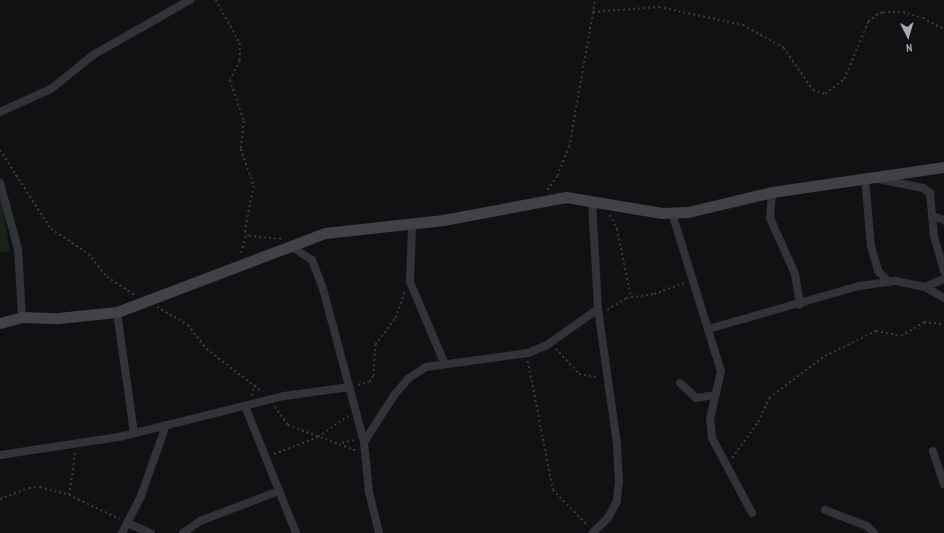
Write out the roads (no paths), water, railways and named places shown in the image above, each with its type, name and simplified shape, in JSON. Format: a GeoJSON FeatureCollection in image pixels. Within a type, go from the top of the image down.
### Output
{"type":"FeatureCollection","features":[{"type":"Feature","properties":{"kind":"street"},"geometry":{"type":"LineString","coordinates":[[0,112],[51,89],[93,55],[190,0]]}},
{"type":"Feature","properties":{"kind":"street"},"geometry":{"type":"LineString","coordinates":[[0,322],[22,317],[78,317],[117,312],[325,233],[412,225],[566,197],[672,213],[772,192],[944,167]]}},
{"type":"Feature","properties":{"kind":"street"},"geometry":{"type":"LineString","coordinates":[[868,178],[928,190],[944,272]]}},
{"type":"Feature","properties":{"kind":"street"},"geometry":{"type":"LineString","coordinates":[[868,178],[871,246],[878,271],[889,282]]}},
{"type":"Feature","properties":{"kind":"street"},"geometry":{"type":"LineString","coordinates":[[0,183],[18,249],[22,317]]}},
{"type":"Feature","properties":{"kind":"street"},"geometry":{"type":"LineString","coordinates":[[772,192],[770,218],[795,274],[800,305]]}},
{"type":"Feature","properties":{"kind":"street"},"geometry":{"type":"LineString","coordinates":[[593,532],[608,518],[617,502],[617,445],[599,312],[597,202]]}},
{"type":"Feature","properties":{"kind":"street"},"geometry":{"type":"LineString","coordinates":[[672,213],[720,371],[710,428],[727,466],[752,513]]}},
{"type":"Feature","properties":{"kind":"street"},"geometry":{"type":"LineString","coordinates":[[932,216],[944,220]]}},
{"type":"Feature","properties":{"kind":"street"},"geometry":{"type":"LineString","coordinates":[[412,225],[410,282],[444,362]]}},
{"type":"Feature","properties":{"kind":"street"},"geometry":{"type":"LineString","coordinates":[[291,246],[304,253],[316,270],[364,439],[366,462],[378,533]]}},
{"type":"Feature","properties":{"kind":"street"},"geometry":{"type":"LineString","coordinates":[[925,287],[944,279]]}},
{"type":"Feature","properties":{"kind":"street"},"geometry":{"type":"LineString","coordinates":[[708,329],[800,305],[859,286],[889,282],[925,287],[944,298]]}},
{"type":"Feature","properties":{"kind":"street"},"geometry":{"type":"LineString","coordinates":[[117,312],[134,433]]}},
{"type":"Feature","properties":{"kind":"street"},"geometry":{"type":"LineString","coordinates":[[364,439],[409,378],[426,367],[444,362],[528,353],[547,345],[599,312]]}},
{"type":"Feature","properties":{"kind":"street"},"geometry":{"type":"LineString","coordinates":[[680,383],[696,398],[716,395]]}},
{"type":"Feature","properties":{"kind":"street"},"geometry":{"type":"LineString","coordinates":[[0,455],[76,445],[134,433],[270,399],[349,387]]}},
{"type":"Feature","properties":{"kind":"street"},"geometry":{"type":"LineString","coordinates":[[245,406],[296,533]]}},
{"type":"Feature","properties":{"kind":"street"},"geometry":{"type":"LineString","coordinates":[[122,533],[141,496],[166,425]]}},
{"type":"Feature","properties":{"kind":"street"},"geometry":{"type":"LineString","coordinates":[[932,450],[944,484]]}},
{"type":"Feature","properties":{"kind":"street"},"geometry":{"type":"LineString","coordinates":[[184,533],[200,521],[279,491]]}},
{"type":"Feature","properties":{"kind":"street"},"geometry":{"type":"LineString","coordinates":[[825,510],[867,526],[874,533]]}},
{"type":"Feature","properties":{"kind":"street"},"geometry":{"type":"LineString","coordinates":[[128,523],[151,533]]}}]}
